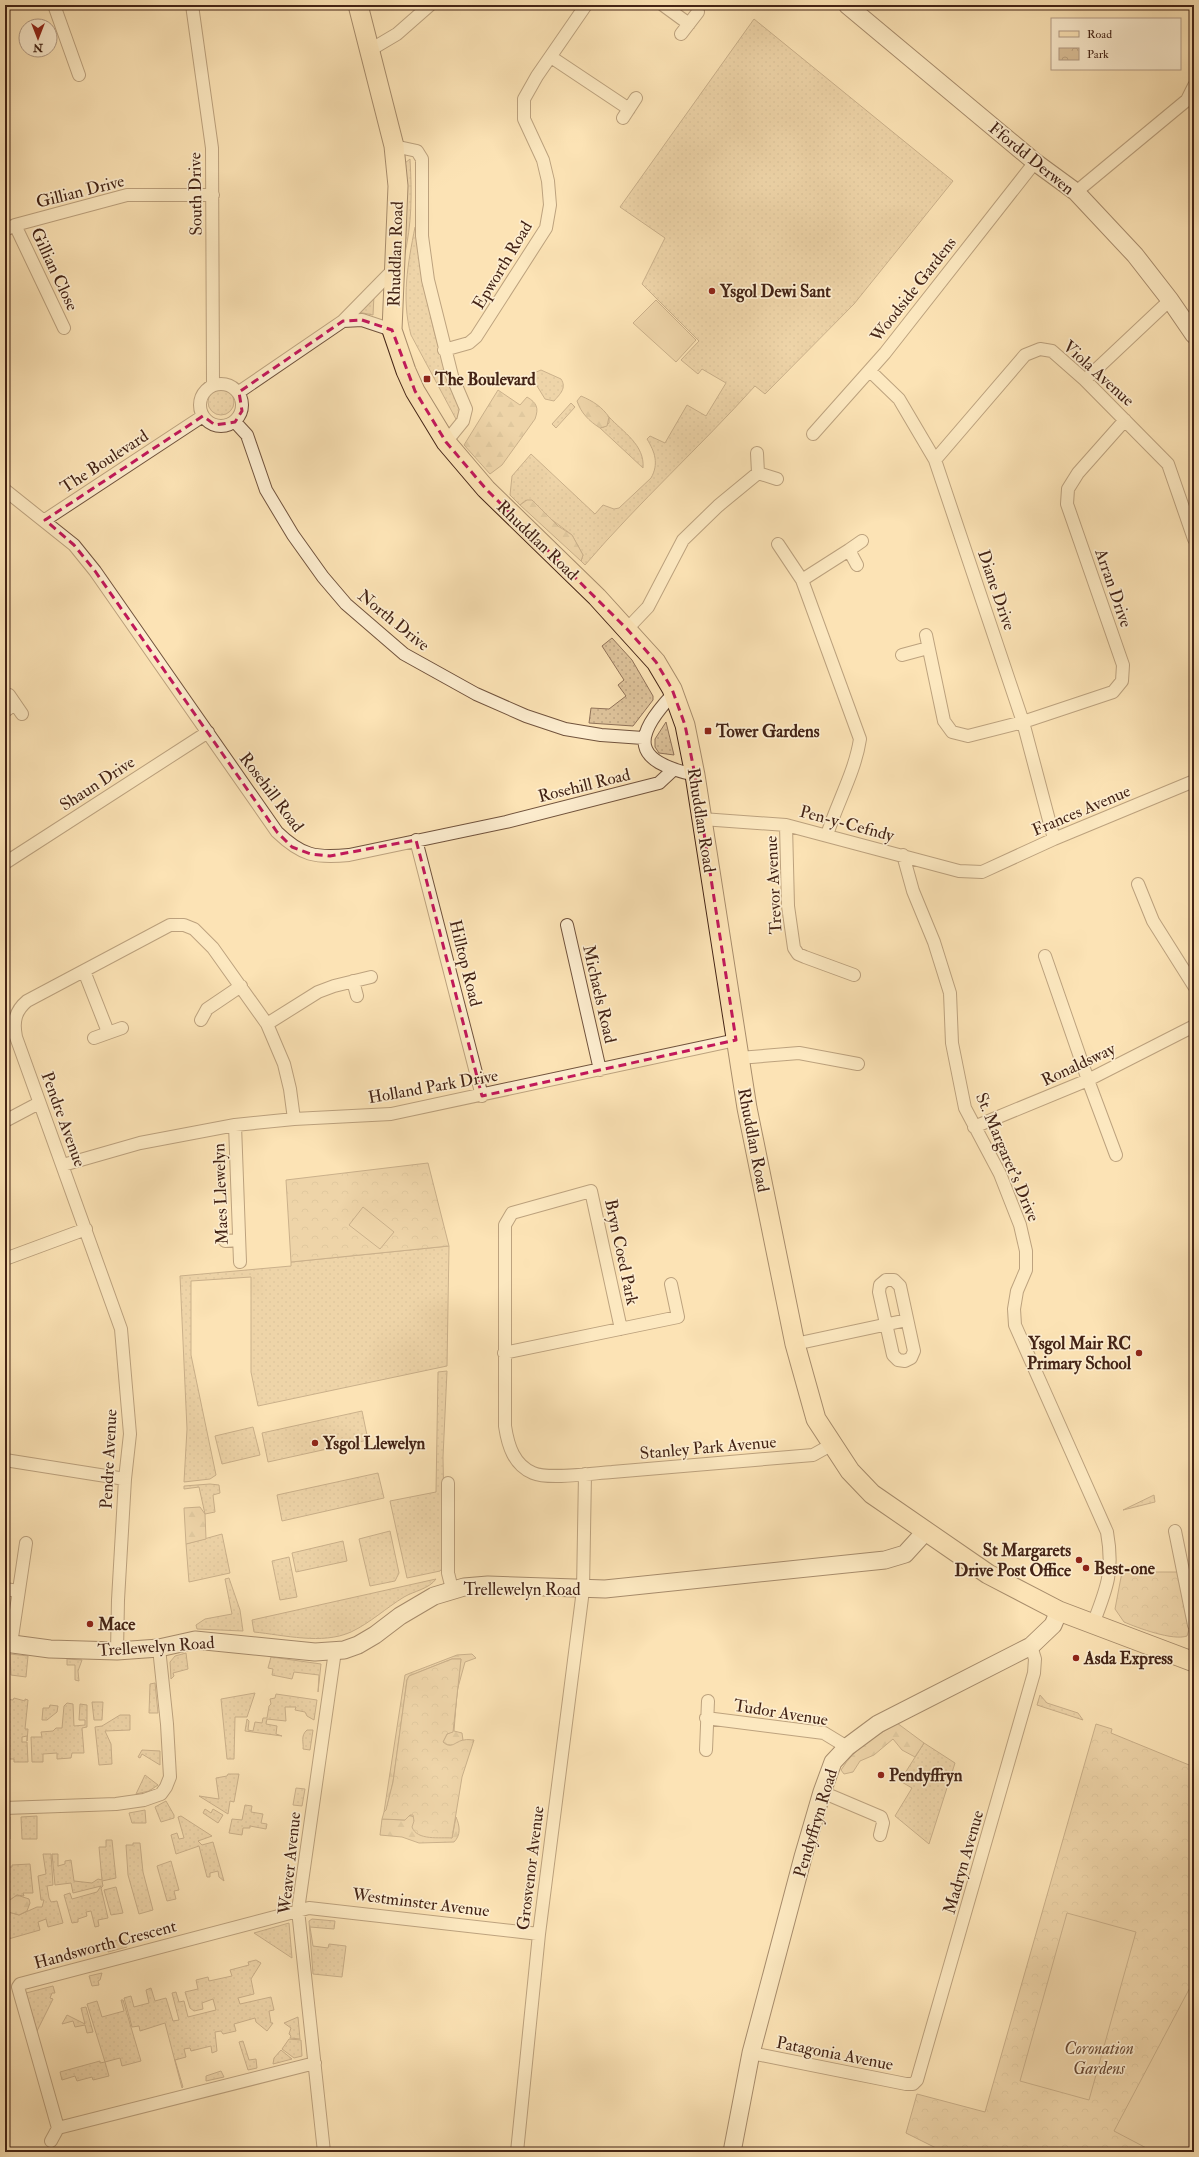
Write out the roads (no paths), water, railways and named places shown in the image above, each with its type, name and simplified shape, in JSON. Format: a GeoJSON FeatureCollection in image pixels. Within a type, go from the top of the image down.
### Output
{"type":"FeatureCollection","features":[{"type":"Feature","properties":{"kind":"main road","name":"Rhuddlan Road"},"geometry":{"type":"LineString","coordinates":[[358,5],[394,146],[398,186],[392,330],[406,371],[415,391],[446,442],[486,489],[597,596],[656,662],[673,694],[685,725],[695,775],[738,1049],[762,1185],[795,1344],[816,1419],[850,1471],[872,1494],[988,1574],[1059,1611],[1192,1659]]}},
{"type":"Feature","properties":{"kind":"street"},"geometry":{"type":"LineString","coordinates":[[54,5],[79,75]]}},
{"type":"Feature","properties":{"kind":"street","name":"South Drive"},"geometry":{"type":"LineString","coordinates":[[192,5],[212,148],[213,385]]}},
{"type":"Feature","properties":{"kind":"street"},"geometry":{"type":"LineString","coordinates":[[370,50],[398,34],[430,5]]}},
{"type":"Feature","properties":{"kind":"street","name":"Epworth Road"},"geometry":{"type":"LineString","coordinates":[[444,350],[469,343],[476,338],[546,228],[550,205],[548,181],[543,160],[524,119],[524,99],[586,5]]}},
{"type":"Feature","properties":{"kind":"street"},"geometry":{"type":"LineString","coordinates":[[663,5],[689,24]]}},
{"type":"Feature","properties":{"kind":"street","name":"Ffordd Derwen"},"geometry":{"type":"LineString","coordinates":[[846,5],[1035,162],[1076,192],[1134,255],[1170,300],[1194,335]]}},
{"type":"Feature","properties":{"kind":"street"},"geometry":{"type":"LineString","coordinates":[[681,34],[698,12]]}},
{"type":"Feature","properties":{"kind":"street"},"geometry":{"type":"LineString","coordinates":[[551,56],[626,114],[636,98]]}},
{"type":"Feature","properties":{"kind":"street"},"geometry":{"type":"LineString","coordinates":[[1076,192],[1188,100],[1194,86]]}},
{"type":"Feature","properties":{"kind":"street"},"geometry":{"type":"LineString","coordinates":[[394,146],[417,151],[422,159],[422,236],[428,280],[444,350],[466,414],[458,429],[446,442]]}},
{"type":"Feature","properties":{"kind":"street","name":"Woodside Gardens"},"geometry":{"type":"LineString","coordinates":[[813,434],[870,371],[1035,162]]}},
{"type":"Feature","properties":{"kind":"street","name":"Gillian Drive"},"geometry":{"type":"LineString","coordinates":[[10,227],[127,195],[213,195]]}},
{"type":"Feature","properties":{"kind":"street","name":"Gillian Close"},"geometry":{"type":"LineString","coordinates":[[10,227],[64,328]]}},
{"type":"Feature","properties":{"kind":"street"},"geometry":{"type":"LineString","coordinates":[[238,392],[344,321],[354,307],[395,268]]}},
{"type":"Feature","properties":{"kind":"street"},"geometry":{"type":"LineString","coordinates":[[1085,380],[1170,300]]}},
{"type":"Feature","properties":{"kind":"street"},"geometry":{"type":"LineString","coordinates":[[344,321],[362,320],[392,330]]}},
{"type":"Feature","properties":{"kind":"street","name":"Viola Avenue"},"geometry":{"type":"LineString","coordinates":[[935,460],[1025,355],[1040,349],[1052,351],[1085,380],[1168,464],[1194,539]]}},
{"type":"Feature","properties":{"kind":"street","name":"Diane Drive"},"geometry":{"type":"LineString","coordinates":[[870,371],[899,399],[935,460],[1023,722],[1054,839]]}},
{"type":"Feature","properties":{"kind":"street"},"geometry":{"type":"LineString","coordinates":[[227,384],[238,392],[243,404],[239,417],[234,422],[222,426],[215,425],[203,416],[200,409],[202,395],[213,385],[227,384]]}},
{"type":"Feature","properties":{"kind":"street","name":"The Boulevard"},"geometry":{"type":"LineString","coordinates":[[45,520],[203,416]]}},
{"type":"Feature","properties":{"kind":"street","name":"Arran Drive"},"geometry":{"type":"LineString","coordinates":[[926,635],[944,721],[952,732],[968,736],[1023,722],[1112,692],[1122,681],[1123,665],[1067,504],[1068,489],[1078,473],[1125,420]]}},
{"type":"Feature","properties":{"kind":"street","name":"North Drive"},"geometry":{"type":"LineString","coordinates":[[234,422],[247,435],[266,490],[292,535],[323,577],[346,604],[404,654],[469,690],[526,716],[565,729],[600,735],[643,738]]}},
{"type":"Feature","properties":{"kind":"street"},"geometry":{"type":"LineString","coordinates":[[757,453],[758,473]]}},
{"type":"Feature","properties":{"kind":"street"},"geometry":{"type":"LineString","coordinates":[[627,629],[648,607],[683,540],[718,506],[758,473]]}},
{"type":"Feature","properties":{"kind":"street"},"geometry":{"type":"LineString","coordinates":[[758,473],[777,479]]}},
{"type":"Feature","properties":{"kind":"street","name":"Rosehill Road"},"geometry":{"type":"LineString","coordinates":[[7,496],[45,520],[74,545],[95,571],[277,832],[292,847],[311,854],[330,856],[349,855],[506,822],[659,783],[673,770]]}},
{"type":"Feature","properties":{"kind":"street"},"geometry":{"type":"LineString","coordinates":[[802,580],[862,541]]}},
{"type":"Feature","properties":{"kind":"street"},"geometry":{"type":"LineString","coordinates":[[778,544],[802,580],[860,739],[858,757],[836,807],[827,835]]}},
{"type":"Feature","properties":{"kind":"street"},"geometry":{"type":"LineString","coordinates":[[849,550],[857,565]]}},
{"type":"Feature","properties":{"kind":"street"},"geometry":{"type":"LineString","coordinates":[[902,655],[928,648]]}},
{"type":"Feature","properties":{"kind":"street"},"geometry":{"type":"LineString","coordinates":[[673,694],[657,712],[643,738],[647,752],[662,765],[673,770],[695,775]]}},
{"type":"Feature","properties":{"kind":"street"},"geometry":{"type":"LineString","coordinates":[[5,711],[15,705]]}},
{"type":"Feature","properties":{"kind":"street","name":"Shaun Drive"},"geometry":{"type":"LineString","coordinates":[[5,863],[208,732]]}},
{"type":"Feature","properties":{"kind":"street","name":"Frances Avenue"},"geometry":{"type":"LineString","coordinates":[[982,872],[1054,839],[1194,781]]}},
{"type":"Feature","properties":{"kind":"street","name":"Pen-y-Cefndy"},"geometry":{"type":"LineString","coordinates":[[702,819],[786,825],[904,855],[959,871],[982,872]]}},
{"type":"Feature","properties":{"kind":"street","name":"Trevor Avenue"},"geometry":{"type":"LineString","coordinates":[[786,825],[788,906],[794,948],[798,954],[804,957],[854,974]]}},
{"type":"Feature","properties":{"kind":"street","name":"Hilltop Road"},"geometry":{"type":"LineString","coordinates":[[416,840],[482,1096]]}},
{"type":"Feature","properties":{"kind":"street","name":"St. Margaret's Drive"},"geometry":{"type":"LineString","coordinates":[[904,855],[913,891],[934,942],[950,993],[952,1043],[965,1108],[1000,1174],[1020,1225],[1026,1251],[1026,1270],[1017,1291],[1014,1309],[1015,1325],[1107,1532],[1111,1554],[1110,1575],[1093,1624]]}},
{"type":"Feature","properties":{"kind":"street"},"geometry":{"type":"LineString","coordinates":[[1138,884],[1153,921],[1194,986]]}},
{"type":"Feature","properties":{"kind":"street","name":"Pendre Avenue"},"geometry":{"type":"LineString","coordinates":[[117,1651],[118,1600],[125,1479],[130,1434],[121,1329],[10,1020],[27,1002],[170,925],[184,926],[194,929],[212,948],[241,986],[267,1024],[284,1064],[290,1089],[294,1119]]}},
{"type":"Feature","properties":{"kind":"street","name":"Michaels Road"},"geometry":{"type":"LineString","coordinates":[[567,926],[600,1070]]}},
{"type":"Feature","properties":{"kind":"street"},"geometry":{"type":"LineString","coordinates":[[1046,956],[1088,1080],[1116,1155]]}},
{"type":"Feature","properties":{"kind":"street"},"geometry":{"type":"LineString","coordinates":[[84,971],[108,1032]]}},
{"type":"Feature","properties":{"kind":"street"},"geometry":{"type":"LineString","coordinates":[[267,1024],[318,992],[371,977]]}},
{"type":"Feature","properties":{"kind":"street"},"geometry":{"type":"LineString","coordinates":[[353,981],[357,996]]}},
{"type":"Feature","properties":{"kind":"street"},"geometry":{"type":"LineString","coordinates":[[201,1020],[207,1009],[241,986]]}},
{"type":"Feature","properties":{"kind":"street"},"geometry":{"type":"LineString","coordinates":[[94,1038],[122,1028]]}},
{"type":"Feature","properties":{"kind":"street","name":"Ronaldsway"},"geometry":{"type":"LineString","coordinates":[[974,1127],[1088,1080],[1194,1028]]}},
{"type":"Feature","properties":{"kind":"street","name":"Holland Park Drive"},"geometry":{"type":"LineString","coordinates":[[63,1165],[140,1143],[234,1125],[294,1119],[391,1114],[600,1070],[738,1049],[799,1053],[858,1064]]}},
{"type":"Feature","properties":{"kind":"street"},"geometry":{"type":"LineString","coordinates":[[5,1120],[39,1103]]}},
{"type":"Feature","properties":{"kind":"street","name":"Maes Llewelyn"},"geometry":{"type":"LineString","coordinates":[[234,1125],[240,1262]]}},
{"type":"Feature","properties":{"kind":"street","name":"Bryn Coed Park"},"geometry":{"type":"LineString","coordinates":[[584,1474],[545,1476],[535,1474],[526,1470],[512,1454],[507,1440],[505,1426],[504,1353],[505,1225],[512,1213],[591,1191],[621,1329]]}},
{"type":"Feature","properties":{"kind":"street"},"geometry":{"type":"LineString","coordinates":[[5,1259],[86,1229]]}},
{"type":"Feature","properties":{"kind":"street"},"geometry":{"type":"LineString","coordinates":[[225,1241],[239,1240]]}},
{"type":"Feature","properties":{"kind":"street"},"geometry":{"type":"LineString","coordinates":[[886,1280],[894,1280],[900,1286],[914,1351],[911,1358],[905,1361],[898,1360],[893,1355],[886,1324],[879,1289],[886,1280]]}},
{"type":"Feature","properties":{"kind":"street","name":"Bryn Coed Park"},"geometry":{"type":"LineString","coordinates":[[504,1353],[678,1317],[671,1284]]}},
{"type":"Feature","properties":{"kind":"street"},"geometry":{"type":"LineString","coordinates":[[795,1344],[907,1320]]}},
{"type":"Feature","properties":{"kind":"street","name":"Stanley Park Avenue"},"geometry":{"type":"LineString","coordinates":[[584,1474],[813,1455],[832,1445]]}},
{"type":"Feature","properties":{"kind":"street"},"geometry":{"type":"LineString","coordinates":[[5,1460],[125,1479]]}},
{"type":"Feature","properties":{"kind":"street","name":"Grosvenor Avenue"},"geometry":{"type":"LineString","coordinates":[[517,2152],[539,1934],[583,1590],[584,1474]]}},
{"type":"Feature","properties":{"kind":"street"},"geometry":{"type":"LineString","coordinates":[[448,1483],[448,1573],[452,1590]]}},
{"type":"Feature","properties":{"kind":"street"},"geometry":{"type":"LineString","coordinates":[[1175,1531],[1194,1625]]}},
{"type":"Feature","properties":{"kind":"street","name":"Trellewelyn Road"},"geometry":{"type":"LineString","coordinates":[[8,1644],[50,1649],[117,1651],[159,1648],[195,1640],[315,1652],[335,1651],[358,1645],[375,1635],[400,1616],[434,1596],[452,1590],[488,1585],[583,1590],[604,1589],[885,1560],[905,1554],[925,1532]]}},
{"type":"Feature","properties":{"kind":"street"},"geometry":{"type":"LineString","coordinates":[[8,1644],[26,1543]]}},
{"type":"Feature","properties":{"kind":"street"},"geometry":{"type":"LineString","coordinates":[[5,1590],[18,1592]]}},
{"type":"Feature","properties":{"kind":"street","name":"Pendyffryn Road"},"geometry":{"type":"LineString","coordinates":[[732,2152],[751,2054],[822,1792],[833,1762],[847,1747],[878,1724],[1031,1646],[1049,1630],[1059,1611]]}},
{"type":"Feature","properties":{"kind":"street","name":"Madryn Avenue"},"geometry":{"type":"LineString","coordinates":[[913,2084],[917,2080],[1034,1673],[1035,1659],[1031,1646]]}},
{"type":"Feature","properties":{"kind":"street"},"geometry":{"type":"LineString","coordinates":[[5,1808],[116,1804],[144,1800],[160,1794],[166,1787],[170,1777],[167,1724],[159,1648]]}},
{"type":"Feature","properties":{"kind":"street","name":"Weaver Avenue"},"geometry":{"type":"LineString","coordinates":[[324,2152],[298,1910],[335,1651]]}},
{"type":"Feature","properties":{"kind":"street","name":"Tudor Avenue"},"geometry":{"type":"LineString","coordinates":[[706,1750],[706,1718],[708,1701]]}},
{"type":"Feature","properties":{"kind":"street","name":"Tudor Avenue"},"geometry":{"type":"LineString","coordinates":[[706,1718],[824,1733],[847,1747]]}},
{"type":"Feature","properties":{"kind":"street"},"geometry":{"type":"LineString","coordinates":[[822,1792],[881,1817],[883,1823],[880,1835]]}},
{"type":"Feature","properties":{"kind":"street","name":"Westminster Avenue"},"geometry":{"type":"LineString","coordinates":[[298,1910],[320,1908],[539,1934]]}},
{"type":"Feature","properties":{"kind":"street","name":"Handsworth Crescent"},"geometry":{"type":"LineString","coordinates":[[58,2128],[18,1991],[20,1984],[298,1910]]}},
{"type":"Feature","properties":{"kind":"street","name":"Patagonia Avenue"},"geometry":{"type":"LineString","coordinates":[[751,2054],[913,2084]]}},
{"type":"Feature","properties":{"kind":"street"},"geometry":{"type":"LineString","coordinates":[[51,2141],[58,2128],[315,2062]]}},
{"type":"Feature","properties":{"kind":"place","name":"Ysgol Dewi Sant"},"geometry":{"type":"Point","coordinates":[712,291]}},
{"type":"Feature","properties":{"kind":"place","name":"The Boulevard"},"geometry":{"type":"Point","coordinates":[427,379]}},
{"type":"Feature","properties":{"kind":"place","name":"Tower Gardens"},"geometry":{"type":"Point","coordinates":[708,731]}},
{"type":"Feature","properties":{"kind":"place","name":"Ysgol Mair RC Primary School"},"geometry":{"type":"Point","coordinates":[1139,1353]}},
{"type":"Feature","properties":{"kind":"place","name":"Ysgol Llewelyn"},"geometry":{"type":"Point","coordinates":[315,1443]}},
{"type":"Feature","properties":{"kind":"place","name":"St Margarets Drive Post Office"},"geometry":{"type":"Point","coordinates":[1079,1560]}},
{"type":"Feature","properties":{"kind":"place","name":"Best-one"},"geometry":{"type":"Point","coordinates":[1086,1568]}},
{"type":"Feature","properties":{"kind":"place","name":"Mace"},"geometry":{"type":"Point","coordinates":[90,1624]}},
{"type":"Feature","properties":{"kind":"place","name":"Asda Express"},"geometry":{"type":"Point","coordinates":[1076,1658]}},
{"type":"Feature","properties":{"kind":"place","name":"Pendyffryn"},"geometry":{"type":"Point","coordinates":[881,1775]}},
{"type":"Feature","properties":{"kind":"park label","name":"Coronation Gardens"},"geometry":{"type":"Point","coordinates":[1099,2058]}}]}
